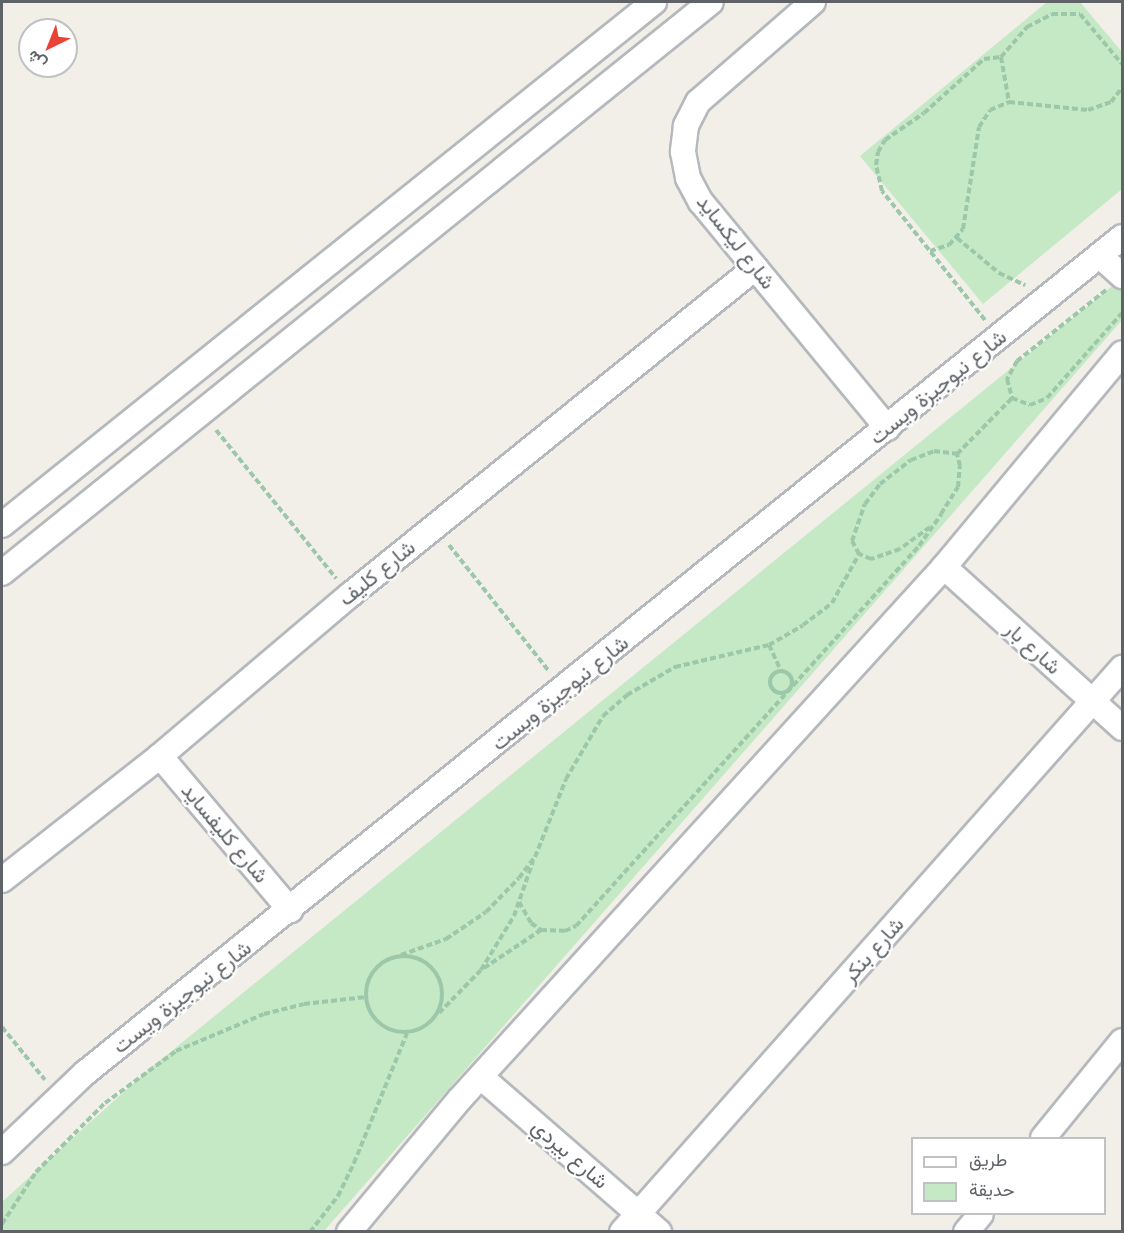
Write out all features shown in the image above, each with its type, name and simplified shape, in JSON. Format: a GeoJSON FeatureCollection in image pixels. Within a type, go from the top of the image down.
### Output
{"type":"FeatureCollection","features":[{"type":"Feature","properties":{"kind":"street"},"geometry":{"type":"LineString","coordinates":[[2,525],[261,313],[654,2]]}},
{"type":"Feature","properties":{"kind":"street"},"geometry":{"type":"LineString","coordinates":[[2,573],[711,2]]}},
{"type":"Feature","properties":{"kind":"street","name":"شارع ليكسايد"},"geometry":{"type":"LineString","coordinates":[[813,2],[716,83],[698,102],[686,126],[683,152],[688,178],[701,202],[887,428]]}},
{"type":"Feature","properties":{"kind":"street","name":"شارع نيوجيزة ويست"},"geometry":{"type":"LineString","coordinates":[[2,1152],[59,1096],[1122,237]]}},
{"type":"Feature","properties":{"kind":"street"},"geometry":{"type":"LineString","coordinates":[[1100,256],[1117,281]]}},
{"type":"Feature","properties":{"kind":"street","name":"شارع كليف"},"geometry":{"type":"LineString","coordinates":[[2,880],[160,756],[350,595],[755,268]]}},
{"type":"Feature","properties":{"kind":"street"},"geometry":{"type":"LineString","coordinates":[[349,1232],[481,1077],[944,567],[1122,353]]}},
{"type":"Feature","properties":{"kind":"street","name":"شارع بار"},"geometry":{"type":"LineString","coordinates":[[944,567],[1122,728]]}},
{"type":"Feature","properties":{"kind":"street","name":"شارع بنكر"},"geometry":{"type":"LineString","coordinates":[[630,1223],[1122,669]]}},
{"type":"Feature","properties":{"kind":"street","name":"شارع كليفسايد"},"geometry":{"type":"LineString","coordinates":[[160,756],[290,910]]}},
{"type":"Feature","properties":{"kind":"street"},"geometry":{"type":"LineString","coordinates":[[1043,1137],[1122,1041]]}},
{"type":"Feature","properties":{"kind":"street","name":"شارع بيردي"},"geometry":{"type":"LineString","coordinates":[[481,1077],[630,1223],[659,1232]]}},
{"type":"Feature","properties":{"kind":"street"},"geometry":{"type":"LineString","coordinates":[[966,1232],[980,1215]]}},
{"type":"Feature","properties":{"kind":"path"},"geometry":{"type":"LineString","coordinates":[[999,337],[882,191],[876,165],[879,152],[885,140],[924,113],[984,59],[1002,57],[1038,19],[1066,12],[1080,15],[1122,64]]}},
{"type":"Feature","properties":{"kind":"path"},"geometry":{"type":"LineString","coordinates":[[1002,57],[1009,102]]}},
{"type":"Feature","properties":{"kind":"path"},"geometry":{"type":"LineString","coordinates":[[929,251],[940,249],[957,238],[965,218],[979,127],[990,110],[1009,102],[1088,110],[1111,102],[1122,88]]}},
{"type":"Feature","properties":{"kind":"path"},"geometry":{"type":"LineString","coordinates":[[957,238],[999,273],[1049,296]]}},
{"type":"Feature","properties":{"kind":"path"},"geometry":{"type":"LineString","coordinates":[[1012,398],[1007,379],[1017,361],[1117,281]]}},
{"type":"Feature","properties":{"kind":"path"},"geometry":{"type":"LineString","coordinates":[[1012,398],[1030,405],[1047,398],[1122,313]]}},
{"type":"Feature","properties":{"kind":"path"},"geometry":{"type":"LineString","coordinates":[[957,454],[1012,398]]}},
{"type":"Feature","properties":{"kind":"path"},"geometry":{"type":"LineString","coordinates":[[201,411],[350,595]]}},
{"type":"Feature","properties":{"kind":"path"},"geometry":{"type":"LineString","coordinates":[[941,514],[900,549],[871,559],[858,554],[852,541],[854,530],[880,484],[911,460],[934,451],[957,454]]}},
{"type":"Feature","properties":{"kind":"path"},"geometry":{"type":"LineString","coordinates":[[519,902],[531,923],[541,930],[565,931],[576,926],[919,546],[958,487],[960,466],[957,454]]}},
{"type":"Feature","properties":{"kind":"path"},"geometry":{"type":"LineString","coordinates":[[434,527],[564,690]]}},
{"type":"Feature","properties":{"kind":"path"},"geometry":{"type":"LineString","coordinates":[[481,970],[519,902],[566,778],[603,716],[627,695],[675,667],[769,645],[832,603],[858,554]]}},
{"type":"Feature","properties":{"kind":"path"},"geometry":{"type":"LineString","coordinates":[[769,645],[781,671],[790,677],[791,688]]}},
{"type":"Feature","properties":{"kind":"path"},"geometry":{"type":"LineString","coordinates":[[781,671],[772,677],[772,688],[781,693],[791,688]]}},
{"type":"Feature","properties":{"kind":"path"},"geometry":{"type":"LineString","coordinates":[[535,857],[486,912],[446,939],[381,964],[372,973],[366,997],[376,1020],[390,1030],[407,1033],[422,1029],[481,970],[541,930]]}},
{"type":"Feature","properties":{"kind":"path"},"geometry":{"type":"LineString","coordinates":[[401,956],[424,961],[438,975],[443,993],[436,1015]]}},
{"type":"Feature","properties":{"kind":"path"},"geometry":{"type":"LineString","coordinates":[[2,1224],[36,1172],[88,1119],[140,1074],[176,1052],[264,1014],[303,1004],[366,997]]}},
{"type":"Feature","properties":{"kind":"path"},"geometry":{"type":"LineString","coordinates":[[2,1027],[59,1096]]}},
{"type":"Feature","properties":{"kind":"path"},"geometry":{"type":"LineString","coordinates":[[310,1232],[338,1197],[407,1033]]}},
{"type":"Feature","properties":{"kind":"green space"},"geometry":{"type":"Polygon","coordinates":[[[1047,2],[1080,2],[1122,52],[1122,189],[983,304],[860,156],[1047,2]]]}},
{"type":"Feature","properties":{"kind":"green space"},"geometry":{"type":"Polygon","coordinates":[[[1122,278],[1122,320],[324,1231],[2,1231],[2,1202],[147,1071],[1122,278]]]}}]}
